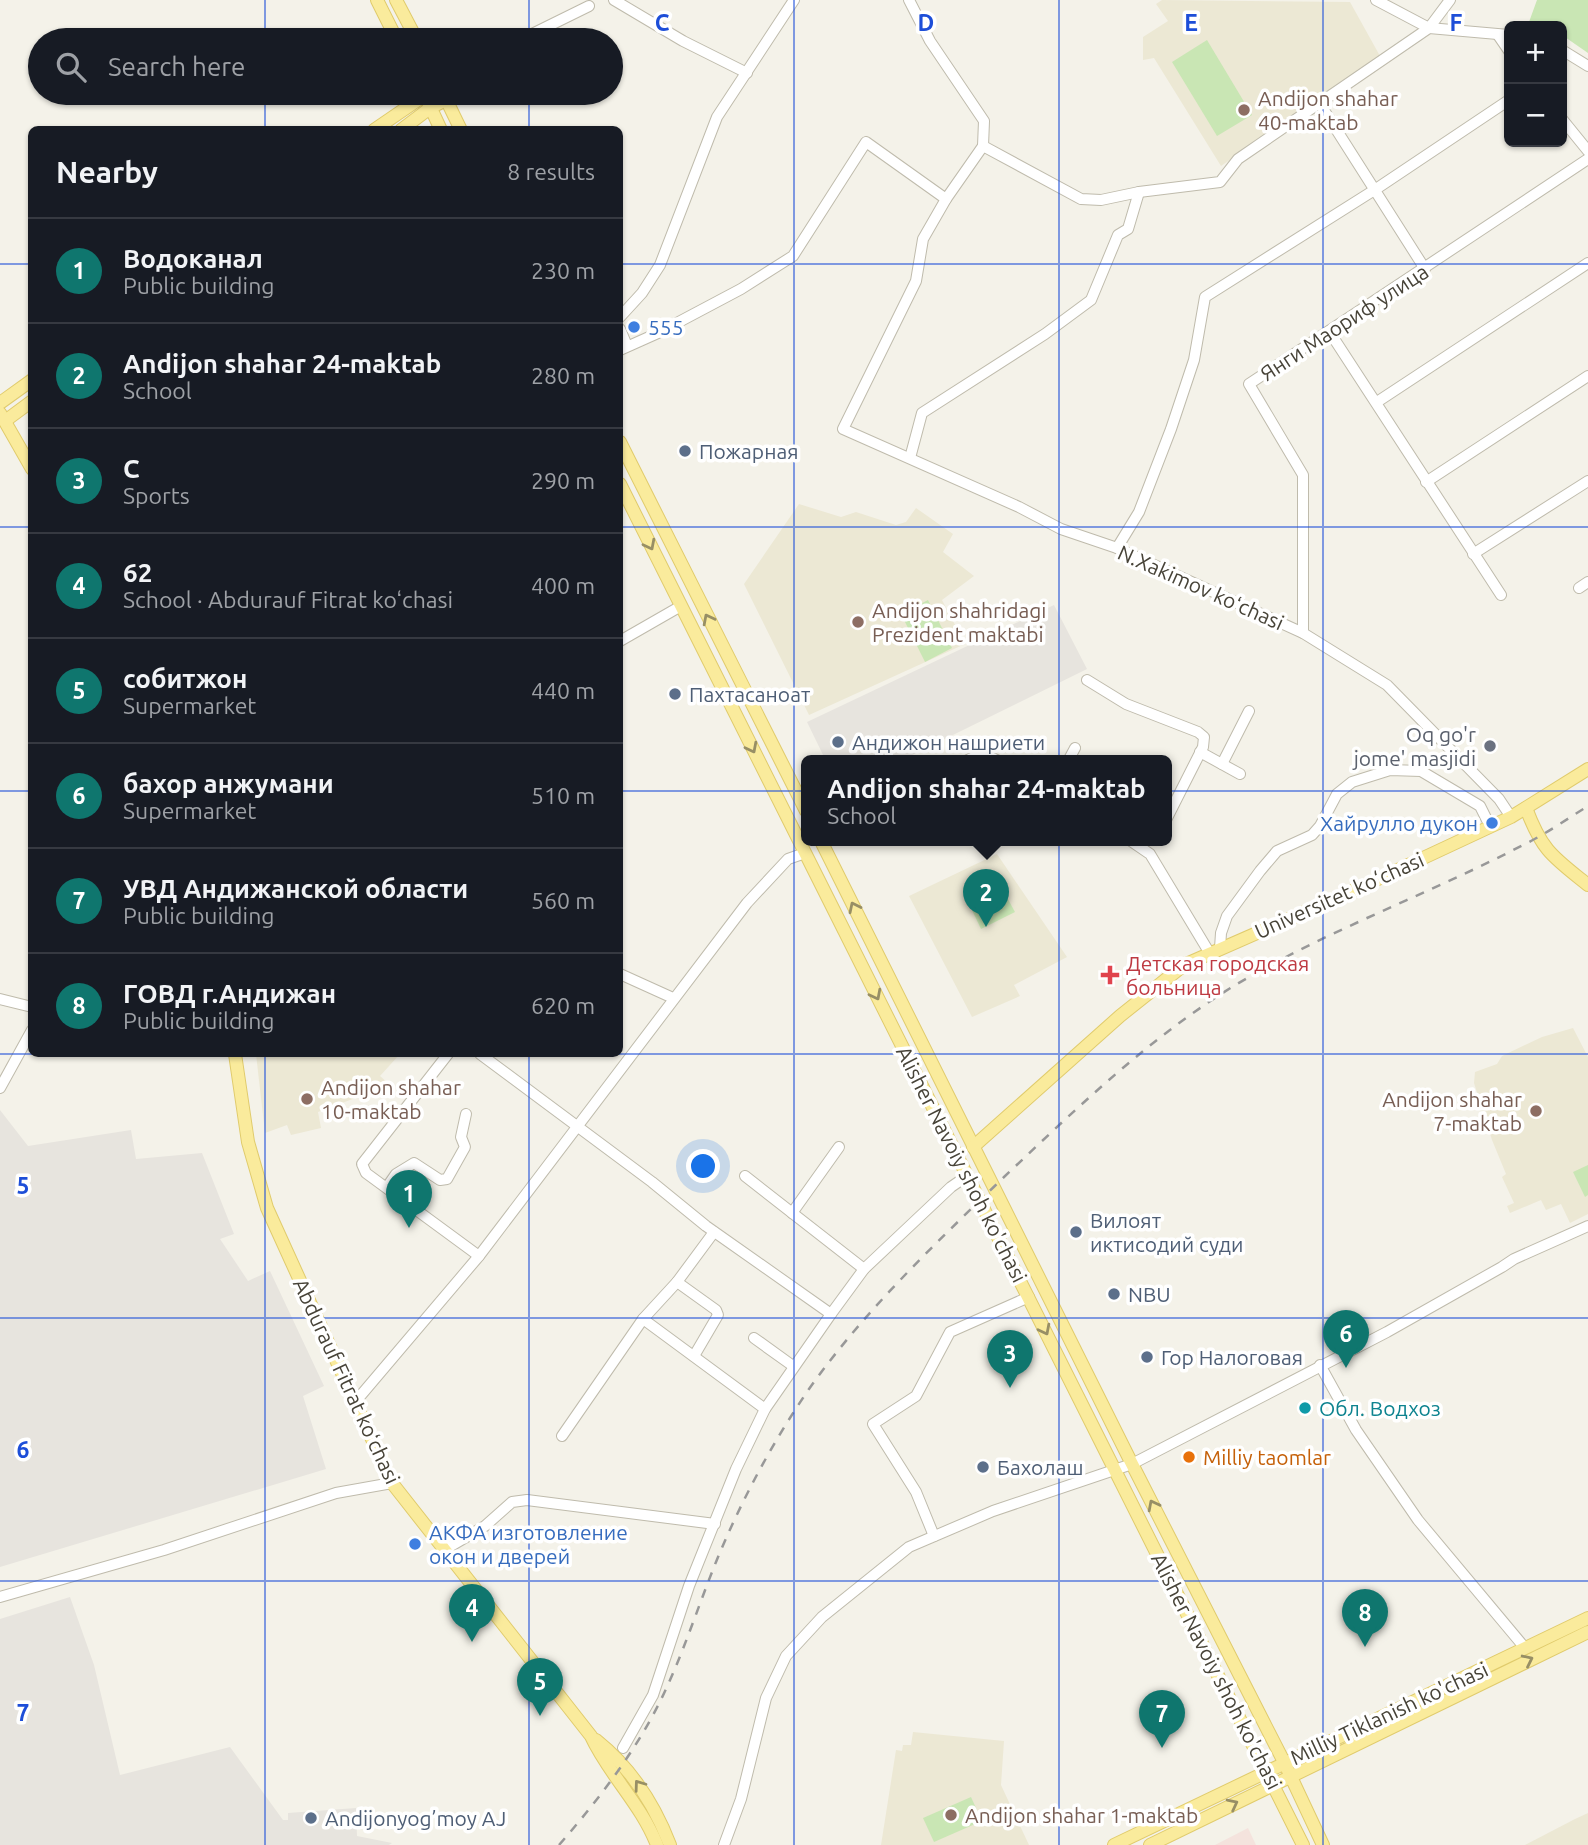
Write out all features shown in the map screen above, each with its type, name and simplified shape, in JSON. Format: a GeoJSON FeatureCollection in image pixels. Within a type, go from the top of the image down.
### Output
{"type":"FeatureCollection","features":[{"type":"Feature","properties":{"kind":"main road"},"geometry":{"type":"LineString","coordinates":[[377,0],[391,28]]}},
{"type":"Feature","properties":{"kind":"main road"},"geometry":{"type":"LineString","coordinates":[[397,0],[410,28]]}},
{"type":"Feature","properties":{"kind":"main road"},"geometry":{"type":"LineString","coordinates":[[380,126],[408,105]]}},
{"type":"Feature","properties":{"kind":"main road"},"geometry":{"type":"LineString","coordinates":[[429,105],[439,126]]}},
{"type":"Feature","properties":{"kind":"main road"},"geometry":{"type":"LineString","coordinates":[[406,126],[434,105]]}},
{"type":"Feature","properties":{"kind":"main road"},"geometry":{"type":"LineString","coordinates":[[448,105],[459,126]]}},
{"type":"Feature","properties":{"kind":"main road"},"geometry":{"type":"LineString","coordinates":[[0,403],[28,383]]}},
{"type":"Feature","properties":{"kind":"main road"},"geometry":{"type":"LineString","coordinates":[[28,403],[2,417],[28,462]]}},
{"type":"Feature","properties":{"kind":"main road"},"geometry":{"type":"LineString","coordinates":[[624,464],[642,486],[801,801]]}},
{"type":"Feature","properties":{"kind":"main road"},"geometry":{"type":"LineString","coordinates":[[623,489],[642,486]]}},
{"type":"Feature","properties":{"kind":"main road","name":"Alisher Navoiy shoh ko'chasi"},"geometry":{"type":"LineString","coordinates":[[623,491],[801,845]]}},
{"type":"Feature","properties":{"kind":"main road"},"geometry":{"type":"LineString","coordinates":[[711,667],[728,658]]}},
{"type":"Feature","properties":{"kind":"main road","name":"Universitet kо‘chasi"},"geometry":{"type":"LineString","coordinates":[[974,1147],[1120,1016],[1184,965],[1346,894],[1511,817],[1588,769]]}},
{"type":"Feature","properties":{"kind":"main road"},"geometry":{"type":"LineString","coordinates":[[1526,808],[1537,837],[1552,857],[1588,885]]}},
{"type":"Feature","properties":{"kind":"main road","name":"Alisher Navoiy shoh ko'chasi"},"geometry":{"type":"LineString","coordinates":[[801,846],[1268,1770],[1303,1845]]}},
{"type":"Feature","properties":{"kind":"main road"},"geometry":{"type":"LineString","coordinates":[[805,853],[816,846]]}},
{"type":"Feature","properties":{"kind":"main road","name":"Alisher Navoiy shoh ko'chasi"},"geometry":{"type":"LineString","coordinates":[[824,846],[1284,1762],[1323,1845]]}},
{"type":"Feature","properties":{"kind":"main road"},"geometry":{"type":"LineString","coordinates":[[860,962],[877,953]]}},
{"type":"Feature","properties":{"kind":"main road","name":"Abdurauf Fitrat koʻchasi"},"geometry":{"type":"LineString","coordinates":[[234,1057],[248,1142],[267,1208],[392,1483],[591,1736],[603,1758],[637,1805],[657,1845]]}},
{"type":"Feature","properties":{"kind":"main road","name":"Milliy Tiklanish ko'chasi"},"geometry":{"type":"LineString","coordinates":[[1460,1686],[1525,1648],[1588,1618]]}},
{"type":"Feature","properties":{"kind":"main road","name":"Milliy Tiklanish ko'chasi"},"geometry":{"type":"LineString","coordinates":[[1114,1845],[1284,1762],[1366,1731],[1460,1686],[1588,1632]]}},
{"type":"Feature","properties":{"kind":"main road","name":"Milliy Tiklanish ko'chasi"},"geometry":{"type":"LineString","coordinates":[[1150,1845],[1290,1776],[1366,1731]]}},
{"type":"Feature","properties":{"kind":"main road","name":"Abdurauf Fitrat koʻchasi"},"geometry":{"type":"LineString","coordinates":[[591,1736],[617,1757],[640,1787],[670,1845]]}},
{"type":"Feature","properties":{"kind":"street"},"geometry":{"type":"LineString","coordinates":[[614,0],[683,41],[747,73]]}},
{"type":"Feature","properties":{"kind":"street"},"geometry":{"type":"LineString","coordinates":[[623,314],[642,293],[660,265],[717,117],[794,0]]}},
{"type":"Feature","properties":{"kind":"street"},"geometry":{"type":"LineString","coordinates":[[623,348],[659,333],[741,289],[793,257],[866,142],[946,200],[983,146],[984,121],[930,41],[909,0]]}},
{"type":"Feature","properties":{"kind":"street"},"geometry":{"type":"LineString","coordinates":[[1376,0],[1429,28],[1504,35]]}},
{"type":"Feature","properties":{"kind":"street"},"geometry":{"type":"LineString","coordinates":[[983,146],[1081,199],[1101,200],[1139,192],[1220,182],[1238,159],[1429,28],[1450,0]]}},
{"type":"Feature","properties":{"kind":"street"},"geometry":{"type":"LineString","coordinates":[[544,28],[589,6]]}},
{"type":"Feature","properties":{"kind":"street"},"geometry":{"type":"LineString","coordinates":[[1567,53],[1588,66]]}},
{"type":"Feature","properties":{"kind":"street"},"geometry":{"type":"LineString","coordinates":[[1117,548],[1139,512],[1171,429],[1194,360],[1205,297],[1376,189],[1504,103]]}},
{"type":"Feature","properties":{"kind":"street"},"geometry":{"type":"LineString","coordinates":[[1320,104],[1425,269]]}},
{"type":"Feature","properties":{"kind":"street"},"geometry":{"type":"LineString","coordinates":[[1567,126],[1588,151]]}},
{"type":"Feature","properties":{"kind":"street","name":"Янги Маориф улица"},"geometry":{"type":"LineString","coordinates":[[1303,633],[1303,475],[1249,384],[1588,159]]}},
{"type":"Feature","properties":{"kind":"street"},"geometry":{"type":"LineString","coordinates":[[910,458],[922,413],[1045,334],[1090,300],[1118,235],[1128,229],[1139,192]]}},
{"type":"Feature","properties":{"kind":"street","name":"N.Xakimov koʻchasi"},"geometry":{"type":"LineString","coordinates":[[946,200],[923,239],[916,281],[843,429],[1019,507],[1061,529],[1117,548],[1303,633],[1387,685],[1499,799],[1511,817]]}},
{"type":"Feature","properties":{"kind":"street"},"geometry":{"type":"LineString","coordinates":[[1377,402],[1588,263]]}},
{"type":"Feature","properties":{"kind":"street"},"geometry":{"type":"LineString","coordinates":[[1329,331],[1501,595]]}},
{"type":"Feature","properties":{"kind":"street"},"geometry":{"type":"LineString","coordinates":[[1426,482],[1588,376]]}},
{"type":"Feature","properties":{"kind":"street"},"geometry":{"type":"LineString","coordinates":[[1473,554],[1588,481]]}},
{"type":"Feature","properties":{"kind":"street"},"geometry":{"type":"LineString","coordinates":[[623,639],[681,606]]}},
{"type":"Feature","properties":{"kind":"street"},"geometry":{"type":"LineString","coordinates":[[1087,680],[1126,704],[1204,737],[1200,752],[1172,808]]}},
{"type":"Feature","properties":{"kind":"street"},"geometry":{"type":"LineString","coordinates":[[1222,764],[1249,711]]}},
{"type":"Feature","properties":{"kind":"street"},"geometry":{"type":"LineString","coordinates":[[1072,755],[1075,748]]}},
{"type":"Feature","properties":{"kind":"street"},"geometry":{"type":"LineString","coordinates":[[1200,752],[1240,774]]}},
{"type":"Feature","properties":{"kind":"street"},"geometry":{"type":"LineString","coordinates":[[1215,950],[1227,916],[1259,871],[1278,851],[1312,835],[1320,826],[1337,794],[1352,782],[1398,768],[1422,771],[1479,806],[1490,826]]}},
{"type":"Feature","properties":{"kind":"street"},"geometry":{"type":"LineString","coordinates":[[1138,846],[1150,854],[1215,950]]}},
{"type":"Feature","properties":{"kind":"street"},"geometry":{"type":"LineString","coordinates":[[1150,854],[1154,846]]}},
{"type":"Feature","properties":{"kind":"street"},"geometry":{"type":"LineString","coordinates":[[356,1401],[479,1256],[747,902],[788,859],[805,853]]}},
{"type":"Feature","properties":{"kind":"street"},"geometry":{"type":"LineString","coordinates":[[623,975],[673,998]]}},
{"type":"Feature","properties":{"kind":"street"},"geometry":{"type":"LineString","coordinates":[[0,999],[28,1006]]}},
{"type":"Feature","properties":{"kind":"street"},"geometry":{"type":"LineString","coordinates":[[0,1088],[28,1037]]}},
{"type":"Feature","properties":{"kind":"street"},"geometry":{"type":"LineString","coordinates":[[446,1057],[362,1164],[366,1173],[479,1256]]}},
{"type":"Feature","properties":{"kind":"street"},"geometry":{"type":"LineString","coordinates":[[484,1057],[715,1231],[831,1314]]}},
{"type":"Feature","properties":{"kind":"street"},"geometry":{"type":"LineString","coordinates":[[387,1187],[396,1174],[414,1163],[440,1180],[447,1179],[465,1147],[461,1137],[466,1114]]}},
{"type":"Feature","properties":{"kind":"street"},"geometry":{"type":"LineString","coordinates":[[792,1213],[839,1147]]}},
{"type":"Feature","properties":{"kind":"street"},"geometry":{"type":"LineString","coordinates":[[745,1176],[864,1269]]}},
{"type":"Feature","properties":{"kind":"street"},"geometry":{"type":"LineString","coordinates":[[622,1748],[653,1695],[690,1586],[736,1469],[765,1409],[864,1269],[951,1187],[967,1176]]}},
{"type":"Feature","properties":{"kind":"street"},"geometry":{"type":"LineString","coordinates":[[724,1845],[741,1799],[766,1698],[786,1656],[822,1617],[909,1547],[993,1511],[1132,1464],[1387,1332],[1514,1259],[1588,1226]]}},
{"type":"Feature","properties":{"kind":"street"},"geometry":{"type":"LineString","coordinates":[[562,1436],[643,1319],[677,1282],[715,1231]]}},
{"type":"Feature","properties":{"kind":"street"},"geometry":{"type":"LineString","coordinates":[[677,1282],[716,1310],[718,1315],[694,1356]]}},
{"type":"Feature","properties":{"kind":"street"},"geometry":{"type":"LineString","coordinates":[[934,1536],[916,1492],[873,1424],[916,1395],[950,1332],[1029,1297]]}},
{"type":"Feature","properties":{"kind":"street"},"geometry":{"type":"LineString","coordinates":[[643,1319],[765,1409]]}},
{"type":"Feature","properties":{"kind":"street"},"geometry":{"type":"LineString","coordinates":[[754,1338],[793,1366]]}},
{"type":"Feature","properties":{"kind":"street"},"geometry":{"type":"LineString","coordinates":[[1320,1365],[1356,1430],[1418,1520],[1525,1648]]}},
{"type":"Feature","properties":{"kind":"street"},"geometry":{"type":"LineString","coordinates":[[0,1597],[164,1550],[337,1493],[392,1483]]}},
{"type":"Feature","properties":{"kind":"street"},"geometry":{"type":"LineString","coordinates":[[444,1550],[485,1526],[512,1502],[527,1500],[715,1524]]}},
{"type":"Feature","properties":{"kind":"shaded area","name":"Andijon shahar 40-maktab"},"geometry":{"type":"Polygon","coordinates":[[[1162,0],[1350,2],[1380,56],[1221,166],[1154,58],[1143,60],[1143,37],[1168,21],[1156,4],[1162,0]]]}},
{"type":"Feature","properties":{"kind":"shaded area","name":"Andijon shahridagi Prezident maktabi"},"geometry":{"type":"Polygon","coordinates":[[[799,504],[841,517],[856,512],[896,525],[906,522],[916,508],[953,534],[943,552],[974,576],[942,600],[965,644],[809,715],[744,584],[799,504]]]}},
{"type":"Feature","properties":{"kind":"shaded area"},"geometry":{"type":"Polygon","coordinates":[[[1054,605],[1087,669],[912,755],[823,755],[807,722],[1054,605]]]}},
{"type":"Feature","properties":{"kind":"shaded area"},"geometry":{"type":"Polygon","coordinates":[[[997,854],[1067,957],[1014,985],[1020,996],[972,1017],[909,896],[997,854]]]}},
{"type":"Feature","properties":{"kind":"shaded area","name":"Andijon shahar 7-maktab"},"geometry":{"type":"Polygon","coordinates":[[[1573,1028],[1588,1057],[1588,1214],[1570,1223],[1561,1204],[1546,1210],[1541,1200],[1510,1213],[1507,1206],[1514,1203],[1502,1177],[1506,1174],[1474,1083],[1475,1072],[1497,1064],[1502,1056],[1542,1037],[1573,1028]]]}},
{"type":"Feature","properties":{"kind":"shaded area","name":"Andijon shahar 10-maktab"},"geometry":{"type":"Polygon","coordinates":[[[256,1057],[397,1057],[380,1076],[390,1085],[318,1112],[321,1128],[291,1135],[287,1125],[265,1133],[256,1057]]]}},
{"type":"Feature","properties":{"kind":"shaded area"},"geometry":{"type":"Polygon","coordinates":[[[0,1110],[28,1146],[131,1130],[136,1159],[202,1153],[234,1234],[220,1239],[248,1281],[270,1271],[324,1386],[303,1396],[326,1469],[0,1567],[0,1110]]]}},
{"type":"Feature","properties":{"kind":"shaded area","name":"Andijonyog’moy AJ"},"geometry":{"type":"Polygon","coordinates":[[[70,1597],[94,1665],[120,1775],[230,1747],[283,1820],[288,1820],[288,1813],[356,1808],[357,1836],[392,1843],[0,1845],[0,1619],[70,1597]]]}},
{"type":"Feature","properties":{"kind":"shaded area","name":"Andijon shahar 1-maktab"},"geometry":{"type":"Polygon","coordinates":[[[913,1732],[1004,1741],[1001,1785],[1029,1845],[881,1845],[896,1750],[902,1751],[903,1745],[911,1745],[913,1732]]]}},
{"type":"Feature","properties":{"kind":"shaded area"},"geometry":{"type":"Polygon","coordinates":[[[1588,1813],[1588,1845],[1525,1845],[1575,1819],[1588,1813]]]}},
{"type":"Feature","properties":{"kind":"shaded area"},"geometry":{"type":"Polygon","coordinates":[[[1248,1828],[1256,1845],[1215,1845],[1248,1828]]]}},
{"type":"Feature","properties":{"kind":"green space"},"geometry":{"type":"Polygon","coordinates":[[[1537,0],[1588,0],[1588,53],[1567,38],[1567,21],[1529,21],[1537,0]]]}},
{"type":"Feature","properties":{"kind":"green space"},"geometry":{"type":"Polygon","coordinates":[[[1207,40],[1252,115],[1217,136],[1172,62],[1207,40]]]}},
{"type":"Feature","properties":{"kind":"green space"},"geometry":{"type":"Polygon","coordinates":[[[928,600],[952,648],[925,662],[901,614],[928,600]]]}},
{"type":"Feature","properties":{"kind":"green space"},"geometry":{"type":"Polygon","coordinates":[[[1004,892],[1015,912],[981,929],[971,908],[1004,892]]]}},
{"type":"Feature","properties":{"kind":"green space"},"geometry":{"type":"Polygon","coordinates":[[[1588,1165],[1588,1195],[1585,1197],[1573,1172],[1588,1165]]]}},
{"type":"Feature","properties":{"kind":"green space"},"geometry":{"type":"Polygon","coordinates":[[[971,1797],[982,1821],[934,1842],[923,1818],[971,1797]]]}},
{"type":"Feature","properties":{"kind":"railway"},"geometry":{"type":"LineString","coordinates":[[559,1845],[618,1771],[656,1710],[726,1539],[782,1430],[809,1389],[853,1332],[927,1253],[1087,1100],[1144,1050],[1205,1005],[1237,984],[1307,946],[1487,863],[1540,836],[1588,806]]}},
{"type":"Feature","properties":{"kind":"place","name":"Andijon shahar 40-maktab"},"geometry":{"type":"Point","coordinates":[1244,110]}},
{"type":"Feature","properties":{"kind":"place","name":"555"},"geometry":{"type":"Point","coordinates":[634,327]}},
{"type":"Feature","properties":{"kind":"place","name":"Пожарная"},"geometry":{"type":"Point","coordinates":[685,451]}},
{"type":"Feature","properties":{"kind":"place","name":"Andijon shahridagi Prezident maktabi"},"geometry":{"type":"Point","coordinates":[858,622]}},
{"type":"Feature","properties":{"kind":"place","name":"Пахтасаноат"},"geometry":{"type":"Point","coordinates":[675,694]}},
{"type":"Feature","properties":{"kind":"place","name":"Андижон нашриети"},"geometry":{"type":"Point","coordinates":[838,742]}},
{"type":"Feature","properties":{"kind":"place","name":"Oq go'r jome' masjidi"},"geometry":{"type":"Point","coordinates":[1490,746]}},
{"type":"Feature","properties":{"kind":"place","name":"Хайрулло дукон"},"geometry":{"type":"Point","coordinates":[1492,823]}},
{"type":"Feature","properties":{"kind":"place","name":"Andijon shahar 24-maktab"},"geometry":{"type":"Point","coordinates":[986,927]}},
{"type":"Feature","properties":{"kind":"place","name":"Детская городская больница"},"geometry":{"type":"Point","coordinates":[1110,975]}},
{"type":"Feature","properties":{"kind":"place","name":"Andijon shahar 10-maktab"},"geometry":{"type":"Point","coordinates":[307,1099]}},
{"type":"Feature","properties":{"kind":"place","name":"Andijon shahar 7-maktab"},"geometry":{"type":"Point","coordinates":[1536,1111]}},
{"type":"Feature","properties":{"kind":"place","name":"Водоканал"},"geometry":{"type":"Point","coordinates":[409,1228]}},
{"type":"Feature","properties":{"kind":"place","name":"Вилоят иктисодий суди"},"geometry":{"type":"Point","coordinates":[1076,1232]}},
{"type":"Feature","properties":{"kind":"place","name":"NBU"},"geometry":{"type":"Point","coordinates":[1114,1294]}},
{"type":"Feature","properties":{"kind":"place","name":"Гор Налоговая"},"geometry":{"type":"Point","coordinates":[1147,1357]}},
{"type":"Feature","properties":{"kind":"place","name":"бахор анжумани"},"geometry":{"type":"Point","coordinates":[1346,1368]}},
{"type":"Feature","properties":{"kind":"place","name":"С"},"geometry":{"type":"Point","coordinates":[1010,1388]}},
{"type":"Feature","properties":{"kind":"place","name":"Обл. Водхоз"},"geometry":{"type":"Point","coordinates":[1305,1408]}},
{"type":"Feature","properties":{"kind":"place","name":"Milliy taomlar"},"geometry":{"type":"Point","coordinates":[1189,1457]}},
{"type":"Feature","properties":{"kind":"place","name":"Бахолаш"},"geometry":{"type":"Point","coordinates":[983,1467]}},
{"type":"Feature","properties":{"kind":"place","name":"АКФА изготовление окон и дверей"},"geometry":{"type":"Point","coordinates":[415,1544]}},
{"type":"Feature","properties":{"kind":"place","name":"62"},"geometry":{"type":"Point","coordinates":[472,1642]}},
{"type":"Feature","properties":{"kind":"place","name":"ГОВД г.Андижан"},"geometry":{"type":"Point","coordinates":[1365,1647]}},
{"type":"Feature","properties":{"kind":"place","name":"собитжон"},"geometry":{"type":"Point","coordinates":[540,1716]}},
{"type":"Feature","properties":{"kind":"place","name":"УВД Андижанской области"},"geometry":{"type":"Point","coordinates":[1162,1748]}},
{"type":"Feature","properties":{"kind":"place","name":"Andijon shahar 1-maktab"},"geometry":{"type":"Point","coordinates":[951,1815]}},
{"type":"Feature","properties":{"kind":"place","name":"Andijonyog’moy AJ"},"geometry":{"type":"Point","coordinates":[311,1818]}}]}
